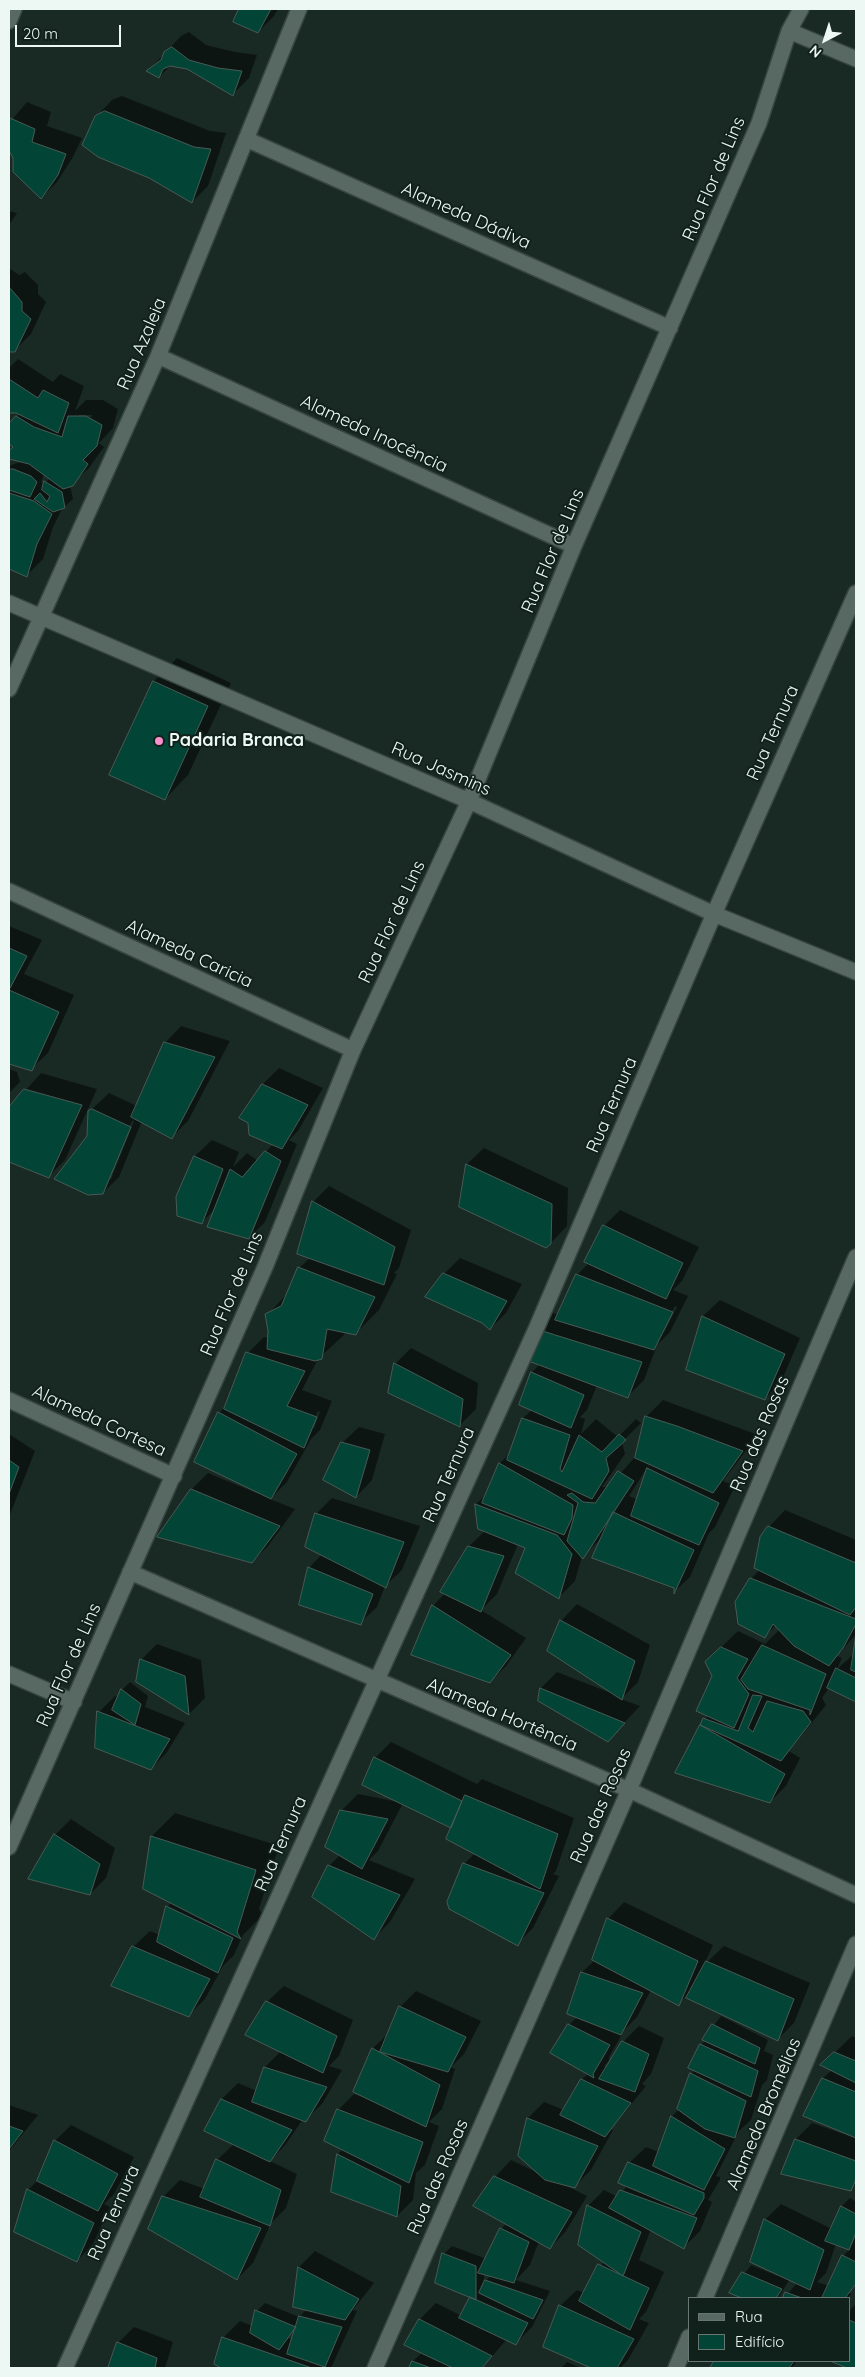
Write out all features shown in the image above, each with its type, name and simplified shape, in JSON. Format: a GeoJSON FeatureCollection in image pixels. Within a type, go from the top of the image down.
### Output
{"type":"FeatureCollection","features":[{"type":"Feature","properties":{"kind":"street"},"geometry":{"type":"LineString","coordinates":[[9,21],[14,9]]}},
{"type":"Feature","properties":{"kind":"street","name":"Rua Azaleia"},"geometry":{"type":"LineString","coordinates":[[9,689],[158,356],[300,9]]}},
{"type":"Feature","properties":{"kind":"street","name":"Rua Flor de Lins"},"geometry":{"type":"LineString","coordinates":[[9,1847],[265,1266],[353,1050],[469,801],[574,546],[759,123],[789,31],[800,9]]}},
{"type":"Feature","properties":{"kind":"street"},"geometry":{"type":"LineString","coordinates":[[789,31],[856,59]]}},
{"type":"Feature","properties":{"kind":"street","name":"Alameda Dádiva"},"geometry":{"type":"LineString","coordinates":[[246,139],[670,328]]}},
{"type":"Feature","properties":{"kind":"street","name":"Alameda Inocência"},"geometry":{"type":"LineString","coordinates":[[158,356],[574,546]]}},
{"type":"Feature","properties":{"kind":"street","name":"Rua Ternura"},"geometry":{"type":"LineString","coordinates":[[65,2368],[536,1329],[714,914],[856,593]]}},
{"type":"Feature","properties":{"kind":"street","name":"Rua Jasmins"},"geometry":{"type":"LineString","coordinates":[[9,603],[469,801],[714,914],[856,972]]}},
{"type":"Feature","properties":{"kind":"street","name":"Alameda Caricia"},"geometry":{"type":"LineString","coordinates":[[9,891],[353,1050]]}},
{"type":"Feature","properties":{"kind":"street","name":"Rua das Rosas"},"geometry":{"type":"LineString","coordinates":[[375,2368],[629,1790],[856,1257]]}},
{"type":"Feature","properties":{"kind":"street","name":"Alameda Cortesa"},"geometry":{"type":"LineString","coordinates":[[9,1400],[174,1476]]}},
{"type":"Feature","properties":{"kind":"street","name":"Alameda Hortência"},"geometry":{"type":"LineString","coordinates":[[130,1572],[629,1790],[856,1895]]}},
{"type":"Feature","properties":{"kind":"street"},"geometry":{"type":"LineString","coordinates":[[9,1674],[74,1702]]}},
{"type":"Feature","properties":{"kind":"street","name":"Alameda Bromélias"},"geometry":{"type":"LineString","coordinates":[[705,2297],[856,1944]]}},
{"type":"Feature","properties":{"kind":"street"},"geometry":{"type":"LineString","coordinates":[[676,2368],[688,2339]]}},
{"type":"Feature","properties":{"kind":"building"},"geometry":{"type":"Polygon","coordinates":[[[239,9],[271,9],[258,33],[233,22],[239,9]]]}},
{"type":"Feature","properties":{"kind":"building"},"geometry":{"type":"Polygon","coordinates":[[[172,47],[189,60],[218,68],[242,71],[233,96],[187,69],[170,66],[163,69],[159,78],[146,71],[161,60],[164,52],[172,47]]]}},
{"type":"Feature","properties":{"kind":"building"},"geometry":{"type":"Polygon","coordinates":[[[105,111],[194,147],[211,149],[192,203],[149,178],[98,157],[82,145],[95,116],[105,111]]]}},
{"type":"Feature","properties":{"kind":"building"},"geometry":{"type":"Polygon","coordinates":[[[10,118],[35,129],[32,142],[66,154],[58,175],[41,199],[13,172],[13,158],[9,151],[10,118]]]}},
{"type":"Feature","properties":{"kind":"building"},"geometry":{"type":"Polygon","coordinates":[[[9,287],[22,302],[22,311],[31,319],[15,352],[9,352],[9,287]]]}},
{"type":"Feature","properties":{"kind":"building"},"geometry":{"type":"Polygon","coordinates":[[[9,379],[38,398],[43,390],[69,403],[58,433],[16,413],[9,413],[9,379]]]}},
{"type":"Feature","properties":{"kind":"building"},"geometry":{"type":"Polygon","coordinates":[[[16,416],[34,427],[62,437],[68,416],[86,416],[102,425],[97,446],[83,460],[88,464],[73,486],[63,489],[29,464],[9,459],[9,451],[13,447],[9,444],[9,424],[16,416]]]}},
{"type":"Feature","properties":{"kind":"building"},"geometry":{"type":"Polygon","coordinates":[[[13,469],[31,476],[37,482],[30,497],[9,490],[9,470],[13,469]]]}},
{"type":"Feature","properties":{"kind":"building"},"geometry":{"type":"Polygon","coordinates":[[[44,481],[62,492],[65,508],[53,512],[34,499],[40,493],[47,502],[50,496],[42,490],[44,481]]]}},
{"type":"Feature","properties":{"kind":"building"},"geometry":{"type":"Polygon","coordinates":[[[9,493],[34,501],[52,514],[37,544],[27,577],[9,569],[9,493]]]}},
{"type":"Feature","properties":{"kind":"building","name":"Padaria Branca"},"geometry":{"type":"Polygon","coordinates":[[[153,681],[208,706],[165,800],[109,775],[153,681]]]}},
{"type":"Feature","properties":{"kind":"building"},"geometry":{"type":"Polygon","coordinates":[[[9,948],[27,956],[9,990],[9,948]]]}},
{"type":"Feature","properties":{"kind":"building"},"geometry":{"type":"Polygon","coordinates":[[[9,990],[59,1012],[32,1071],[9,1064],[9,990]]]}},
{"type":"Feature","properties":{"kind":"building"},"geometry":{"type":"Polygon","coordinates":[[[164,1042],[215,1057],[172,1139],[131,1117],[164,1042]]]}},
{"type":"Feature","properties":{"kind":"building"},"geometry":{"type":"Polygon","coordinates":[[[262,1084],[308,1105],[282,1149],[249,1135],[248,1123],[239,1118],[262,1084]]]}},
{"type":"Feature","properties":{"kind":"building"},"geometry":{"type":"Polygon","coordinates":[[[24,1089],[82,1105],[49,1178],[9,1162],[9,1107],[24,1089]]]}},
{"type":"Feature","properties":{"kind":"building"},"geometry":{"type":"Polygon","coordinates":[[[92,1109],[131,1127],[103,1194],[88,1195],[54,1179],[87,1136],[88,1111],[92,1109]]]}},
{"type":"Feature","properties":{"kind":"building"},"geometry":{"type":"Polygon","coordinates":[[[265,1151],[281,1161],[249,1239],[207,1227],[230,1169],[242,1177],[265,1151]]]}},
{"type":"Feature","properties":{"kind":"building"},"geometry":{"type":"Polygon","coordinates":[[[194,1156],[223,1169],[202,1224],[177,1216],[176,1197],[194,1156]]]}},
{"type":"Feature","properties":{"kind":"building"},"geometry":{"type":"Polygon","coordinates":[[[466,1164],[552,1204],[551,1244],[546,1248],[459,1207],[466,1164]]]}},
{"type":"Feature","properties":{"kind":"building"},"geometry":{"type":"Polygon","coordinates":[[[312,1201],[395,1247],[384,1285],[297,1254],[312,1201]]]}},
{"type":"Feature","properties":{"kind":"building"},"geometry":{"type":"Polygon","coordinates":[[[603,1225],[683,1263],[666,1299],[584,1262],[603,1225]]]}},
{"type":"Feature","properties":{"kind":"building"},"geometry":{"type":"Polygon","coordinates":[[[298,1267],[375,1297],[356,1335],[327,1329],[322,1359],[315,1361],[267,1349],[268,1331],[265,1314],[281,1306],[298,1267]]]}},
{"type":"Feature","properties":{"kind":"building"},"geometry":{"type":"Polygon","coordinates":[[[443,1273],[507,1301],[490,1330],[482,1323],[425,1297],[443,1273]]]}},
{"type":"Feature","properties":{"kind":"building"},"geometry":{"type":"Polygon","coordinates":[[[576,1274],[673,1312],[654,1350],[555,1320],[576,1274]]]}},
{"type":"Feature","properties":{"kind":"building"},"geometry":{"type":"Polygon","coordinates":[[[702,1316],[785,1354],[765,1400],[686,1370],[702,1316]]]}},
{"type":"Feature","properties":{"kind":"building"},"geometry":{"type":"Polygon","coordinates":[[[536,1329],[642,1362],[628,1398],[531,1362],[536,1329]]]}},
{"type":"Feature","properties":{"kind":"building"},"geometry":{"type":"Polygon","coordinates":[[[246,1352],[305,1371],[287,1406],[317,1417],[304,1448],[224,1409],[246,1352]]]}},
{"type":"Feature","properties":{"kind":"building"},"geometry":{"type":"Polygon","coordinates":[[[394,1363],[463,1399],[460,1427],[388,1393],[394,1363]]]}},
{"type":"Feature","properties":{"kind":"building"},"geometry":{"type":"Polygon","coordinates":[[[531,1372],[584,1395],[571,1428],[519,1405],[531,1372]]]}},
{"type":"Feature","properties":{"kind":"building"},"geometry":{"type":"Polygon","coordinates":[[[218,1412],[297,1454],[271,1499],[194,1462],[218,1412]]]}},
{"type":"Feature","properties":{"kind":"building"},"geometry":{"type":"Polygon","coordinates":[[[645,1416],[743,1451],[713,1493],[635,1458],[645,1416]]]}},
{"type":"Feature","properties":{"kind":"building"},"geometry":{"type":"Polygon","coordinates":[[[522,1418],[570,1435],[560,1469],[562,1472],[579,1435],[602,1452],[619,1434],[626,1440],[606,1458],[609,1471],[592,1499],[507,1460],[522,1418]]]}},
{"type":"Feature","properties":{"kind":"building"},"geometry":{"type":"Polygon","coordinates":[[[341,1442],[370,1450],[356,1498],[323,1480],[341,1442]]]}},
{"type":"Feature","properties":{"kind":"building"},"geometry":{"type":"Polygon","coordinates":[[[9,1460],[19,1467],[9,1494],[9,1460]]]}},
{"type":"Feature","properties":{"kind":"building"},"geometry":{"type":"Polygon","coordinates":[[[499,1463],[573,1505],[572,1518],[564,1535],[482,1503],[499,1463]]]}},
{"type":"Feature","properties":{"kind":"building"},"geometry":{"type":"Polygon","coordinates":[[[647,1468],[719,1503],[699,1545],[631,1516],[647,1468]]]}},
{"type":"Feature","properties":{"kind":"building"},"geometry":{"type":"Polygon","coordinates":[[[618,1471],[634,1481],[583,1559],[567,1541],[578,1503],[567,1495],[572,1493],[583,1502],[595,1503],[618,1471]]]}},
{"type":"Feature","properties":{"kind":"building"},"geometry":{"type":"Polygon","coordinates":[[[191,1489],[280,1526],[252,1563],[157,1537],[191,1489]]]}},
{"type":"Feature","properties":{"kind":"building"},"geometry":{"type":"Polygon","coordinates":[[[475,1504],[557,1535],[572,1554],[559,1599],[515,1573],[525,1548],[478,1529],[475,1504]]]}},
{"type":"Feature","properties":{"kind":"building"},"geometry":{"type":"Polygon","coordinates":[[[613,1512],[694,1550],[674,1594],[674,1588],[592,1558],[613,1512]]]}},
{"type":"Feature","properties":{"kind":"building"},"geometry":{"type":"Polygon","coordinates":[[[315,1513],[404,1542],[386,1588],[305,1547],[315,1513]]]}},
{"type":"Feature","properties":{"kind":"building"},"geometry":{"type":"Polygon","coordinates":[[[768,1526],[856,1563],[856,1607],[850,1615],[754,1568],[760,1537],[768,1526]]]}},
{"type":"Feature","properties":{"kind":"building"},"geometry":{"type":"Polygon","coordinates":[[[468,1546],[504,1556],[481,1612],[440,1592],[468,1546]]]}},
{"type":"Feature","properties":{"kind":"building"},"geometry":{"type":"Polygon","coordinates":[[[308,1567],[373,1594],[361,1625],[299,1605],[308,1567]]]}},
{"type":"Feature","properties":{"kind":"building"},"geometry":{"type":"Polygon","coordinates":[[[750,1578],[856,1619],[856,1624],[843,1648],[829,1666],[794,1646],[773,1624],[765,1638],[738,1624],[735,1602],[750,1578]]]}},
{"type":"Feature","properties":{"kind":"building"},"geometry":{"type":"Polygon","coordinates":[[[432,1605],[511,1655],[490,1683],[411,1655],[432,1605]]]}},
{"type":"Feature","properties":{"kind":"building"},"geometry":{"type":"Polygon","coordinates":[[[560,1620],[635,1661],[622,1700],[547,1651],[560,1620]]]}},
{"type":"Feature","properties":{"kind":"building"},"geometry":{"type":"Polygon","coordinates":[[[856,1634],[856,1672],[851,1670],[856,1634]]]}},
{"type":"Feature","properties":{"kind":"building"},"geometry":{"type":"Polygon","coordinates":[[[762,1645],[826,1674],[810,1715],[810,1710],[748,1689],[741,1680],[762,1645]]]}},
{"type":"Feature","properties":{"kind":"building"},"geometry":{"type":"Polygon","coordinates":[[[721,1647],[748,1659],[737,1678],[749,1694],[734,1728],[696,1711],[712,1676],[705,1662],[721,1647]]]}},
{"type":"Feature","properties":{"kind":"building"},"geometry":{"type":"Polygon","coordinates":[[[140,1659],[185,1676],[189,1715],[136,1682],[140,1659]]]}},
{"type":"Feature","properties":{"kind":"building"},"geometry":{"type":"Polygon","coordinates":[[[836,1668],[856,1678],[856,1702],[827,1688],[836,1668]]]}},
{"type":"Feature","properties":{"kind":"building"},"geometry":{"type":"Polygon","coordinates":[[[540,1688],[625,1723],[608,1742],[538,1701],[540,1688]]]}},
{"type":"Feature","properties":{"kind":"building"},"geometry":{"type":"Polygon","coordinates":[[[121,1689],[141,1704],[135,1725],[112,1710],[121,1689]]]}},
{"type":"Feature","properties":{"kind":"building"},"geometry":{"type":"Polygon","coordinates":[[[753,1695],[762,1696],[748,1728],[753,1732],[767,1701],[803,1711],[811,1722],[781,1761],[700,1725],[703,1718],[738,1731],[753,1695]]]}},
{"type":"Feature","properties":{"kind":"building"},"geometry":{"type":"Polygon","coordinates":[[[97,1711],[170,1739],[151,1770],[95,1748],[97,1711]]]}},
{"type":"Feature","properties":{"kind":"building"},"geometry":{"type":"Polygon","coordinates":[[[700,1725],[785,1774],[770,1803],[675,1773],[700,1725]]]}},
{"type":"Feature","properties":{"kind":"building"},"geometry":{"type":"Polygon","coordinates":[[[374,1757],[462,1801],[451,1828],[362,1785],[374,1757]]]}},
{"type":"Feature","properties":{"kind":"building"},"geometry":{"type":"Polygon","coordinates":[[[465,1795],[558,1834],[540,1889],[446,1839],[465,1795]]]}},
{"type":"Feature","properties":{"kind":"building"},"geometry":{"type":"Polygon","coordinates":[[[340,1810],[388,1819],[362,1869],[325,1847],[340,1810]]]}},
{"type":"Feature","properties":{"kind":"building"},"geometry":{"type":"Polygon","coordinates":[[[54,1834],[100,1864],[90,1895],[28,1879],[54,1834]]]}},
{"type":"Feature","properties":{"kind":"building"},"geometry":{"type":"Polygon","coordinates":[[[151,1836],[256,1870],[237,1932],[241,1939],[143,1889],[151,1836]]]}},
{"type":"Feature","properties":{"kind":"building"},"geometry":{"type":"Polygon","coordinates":[[[463,1863],[544,1893],[518,1946],[449,1909],[447,1902],[463,1863]]]}},
{"type":"Feature","properties":{"kind":"building"},"geometry":{"type":"Polygon","coordinates":[[[328,1865],[400,1895],[374,1940],[312,1897],[328,1865]]]}},
{"type":"Feature","properties":{"kind":"building"},"geometry":{"type":"Polygon","coordinates":[[[166,1906],[233,1938],[218,1973],[157,1942],[166,1906]]]}},
{"type":"Feature","properties":{"kind":"building"},"geometry":{"type":"Polygon","coordinates":[[[607,1918],[698,1961],[679,2006],[592,1960],[607,1918]]]}},
{"type":"Feature","properties":{"kind":"building"},"geometry":{"type":"Polygon","coordinates":[[[132,1946],[210,1979],[189,2017],[111,1986],[132,1946]]]}},
{"type":"Feature","properties":{"kind":"building"},"geometry":{"type":"Polygon","coordinates":[[[706,1961],[794,1999],[778,2041],[686,1998],[706,1961]]]}},
{"type":"Feature","properties":{"kind":"building"},"geometry":{"type":"Polygon","coordinates":[[[581,1972],[643,1993],[621,2035],[567,2014],[581,1972]]]}},
{"type":"Feature","properties":{"kind":"building"},"geometry":{"type":"Polygon","coordinates":[[[266,2001],[337,2036],[323,2073],[245,2035],[266,2001]]]}},
{"type":"Feature","properties":{"kind":"building"},"geometry":{"type":"Polygon","coordinates":[[[399,2006],[466,2037],[448,2072],[380,2052],[399,2006]]]}},
{"type":"Feature","properties":{"kind":"building"},"geometry":{"type":"Polygon","coordinates":[[[568,2024],[610,2045],[593,2074],[594,2078],[550,2053],[568,2024]]]}},
{"type":"Feature","properties":{"kind":"building"},"geometry":{"type":"Polygon","coordinates":[[[712,2024],[760,2048],[755,2064],[702,2040],[712,2024]]]}},
{"type":"Feature","properties":{"kind":"building"},"geometry":{"type":"Polygon","coordinates":[[[622,2041],[649,2054],[635,2092],[599,2079],[622,2041]]]}},
{"type":"Feature","properties":{"kind":"building"},"geometry":{"type":"Polygon","coordinates":[[[700,2044],[758,2071],[751,2097],[688,2068],[700,2044]]]}},
{"type":"Feature","properties":{"kind":"building"},"geometry":{"type":"Polygon","coordinates":[[[372,2048],[440,2085],[426,2127],[353,2092],[372,2048]]]}},
{"type":"Feature","properties":{"kind":"building"},"geometry":{"type":"Polygon","coordinates":[[[834,2052],[856,2061],[856,2083],[820,2065],[834,2052]]]}},
{"type":"Feature","properties":{"kind":"building"},"geometry":{"type":"Polygon","coordinates":[[[264,2067],[327,2087],[306,2122],[252,2102],[264,2067]]]}},
{"type":"Feature","properties":{"kind":"building"},"geometry":{"type":"Polygon","coordinates":[[[690,2073],[746,2101],[735,2138],[705,2129],[677,2109],[690,2073]]]}},
{"type":"Feature","properties":{"kind":"building"},"geometry":{"type":"Polygon","coordinates":[[[822,2078],[856,2092],[856,2138],[803,2116],[822,2078]]]}},
{"type":"Feature","properties":{"kind":"building"},"geometry":{"type":"Polygon","coordinates":[[[581,2079],[631,2103],[605,2137],[560,2115],[581,2079]]]}},
{"type":"Feature","properties":{"kind":"building"},"geometry":{"type":"Polygon","coordinates":[[[221,2099],[292,2130],[270,2162],[204,2131],[221,2099]]]}},
{"type":"Feature","properties":{"kind":"building"},"geometry":{"type":"Polygon","coordinates":[[[337,2109],[423,2142],[409,2183],[324,2141],[337,2109]]]}},
{"type":"Feature","properties":{"kind":"building"},"geometry":{"type":"Polygon","coordinates":[[[671,2116],[725,2149],[704,2190],[653,2166],[671,2116]]]}},
{"type":"Feature","properties":{"kind":"building"},"geometry":{"type":"Polygon","coordinates":[[[527,2118],[598,2146],[575,2188],[545,2180],[518,2156],[527,2118]]]}},
{"type":"Feature","properties":{"kind":"building"},"geometry":{"type":"Polygon","coordinates":[[[9,2126],[23,2131],[9,2149],[9,2126]]]}},
{"type":"Feature","properties":{"kind":"building"},"geometry":{"type":"Polygon","coordinates":[[[795,2139],[856,2161],[856,2179],[851,2191],[781,2174],[795,2139]]]}},
{"type":"Feature","properties":{"kind":"building"},"geometry":{"type":"Polygon","coordinates":[[[54,2140],[118,2174],[98,2211],[37,2181],[54,2140]]]}},
{"type":"Feature","properties":{"kind":"building"},"geometry":{"type":"Polygon","coordinates":[[[337,2154],[401,2186],[397,2217],[331,2192],[337,2154]]]}},
{"type":"Feature","properties":{"kind":"building"},"geometry":{"type":"Polygon","coordinates":[[[216,2159],[281,2190],[270,2226],[200,2197],[216,2159]]]}},
{"type":"Feature","properties":{"kind":"building"},"geometry":{"type":"Polygon","coordinates":[[[628,2162],[704,2193],[704,2198],[694,2215],[618,2183],[628,2162]]]}},
{"type":"Feature","properties":{"kind":"building"},"geometry":{"type":"Polygon","coordinates":[[[494,2176],[572,2212],[550,2249],[473,2206],[494,2176]]]}},
{"type":"Feature","properties":{"kind":"building"},"geometry":{"type":"Polygon","coordinates":[[[27,2189],[94,2223],[77,2262],[14,2232],[27,2189]]]}},
{"type":"Feature","properties":{"kind":"building"},"geometry":{"type":"Polygon","coordinates":[[[620,2190],[697,2218],[684,2249],[609,2208],[620,2190]]]}},
{"type":"Feature","properties":{"kind":"building"},"geometry":{"type":"Polygon","coordinates":[[[162,2196],[261,2228],[237,2280],[148,2229],[162,2196]]]}},
{"type":"Feature","properties":{"kind":"building"},"geometry":{"type":"Polygon","coordinates":[[[587,2205],[641,2232],[623,2276],[578,2245],[587,2205]]]}},
{"type":"Feature","properties":{"kind":"building"},"geometry":{"type":"Polygon","coordinates":[[[841,2206],[856,2214],[856,2233],[849,2250],[825,2241],[841,2206]]]}},
{"type":"Feature","properties":{"kind":"building"},"geometry":{"type":"Polygon","coordinates":[[[764,2219],[824,2250],[810,2290],[750,2262],[764,2219]]]}},
{"type":"Feature","properties":{"kind":"building"},"geometry":{"type":"Polygon","coordinates":[[[500,2228],[529,2242],[514,2283],[478,2273],[500,2228]]]}},
{"type":"Feature","properties":{"kind":"building"},"geometry":{"type":"Polygon","coordinates":[[[442,2253],[476,2266],[476,2300],[435,2283],[442,2253]]]}},
{"type":"Feature","properties":{"kind":"building"},"geometry":{"type":"Polygon","coordinates":[[[842,2255],[856,2262],[856,2286],[846,2297],[822,2297],[842,2255]]]}},
{"type":"Feature","properties":{"kind":"building"},"geometry":{"type":"Polygon","coordinates":[[[598,2264],[649,2288],[630,2330],[579,2301],[598,2264]]]}},
{"type":"Feature","properties":{"kind":"building"},"geometry":{"type":"Polygon","coordinates":[[[298,2267],[359,2299],[345,2320],[293,2307],[298,2267]]]}},
{"type":"Feature","properties":{"kind":"building"},"geometry":{"type":"Polygon","coordinates":[[[742,2272],[782,2289],[777,2297],[739,2297],[729,2293],[742,2272]]]}},
{"type":"Feature","properties":{"kind":"building"},"geometry":{"type":"Polygon","coordinates":[[[485,2280],[543,2300],[533,2319],[479,2293],[485,2280]]]}},
{"type":"Feature","properties":{"kind":"building"},"geometry":{"type":"Polygon","coordinates":[[[785,2292],[799,2297],[783,2297],[785,2292]]]}},
{"type":"Feature","properties":{"kind":"building"},"geometry":{"type":"Polygon","coordinates":[[[470,2297],[528,2323],[516,2345],[459,2318],[470,2297]]]}},
{"type":"Feature","properties":{"kind":"building"},"geometry":{"type":"Polygon","coordinates":[[[559,2305],[634,2339],[617,2368],[591,2368],[543,2347],[559,2305]]]}},
{"type":"Feature","properties":{"kind":"building"},"geometry":{"type":"Polygon","coordinates":[[[255,2310],[296,2327],[279,2350],[250,2333],[255,2310]]]}},
{"type":"Feature","properties":{"kind":"building"},"geometry":{"type":"Polygon","coordinates":[[[299,2316],[342,2327],[325,2367],[287,2354],[299,2316]]]}},
{"type":"Feature","properties":{"kind":"building"},"geometry":{"type":"Polygon","coordinates":[[[419,2319],[492,2356],[482,2368],[453,2368],[404,2345],[419,2319]]]}},
{"type":"Feature","properties":{"kind":"building"},"geometry":{"type":"Polygon","coordinates":[[[850,2320],[856,2323],[856,2368],[847,2368],[832,2362],[850,2362],[850,2320]]]}},
{"type":"Feature","properties":{"kind":"building"},"geometry":{"type":"Polygon","coordinates":[[[222,2337],[312,2368],[221,2368],[214,2364],[222,2337]]]}},
{"type":"Feature","properties":{"kind":"building"},"geometry":{"type":"Polygon","coordinates":[[[117,2342],[157,2358],[155,2368],[108,2368],[117,2342]]]}},
{"type":"Feature","properties":{"kind":"building"},"geometry":{"type":"Polygon","coordinates":[[[412,2361],[431,2368],[409,2368],[412,2361]]]}},
{"type":"Feature","properties":{"kind":"building"},"geometry":{"type":"Polygon","coordinates":[[[713,2362],[793,2362],[789,2368],[710,2368],[713,2362]]]}},
{"type":"Feature","properties":{"kind":"place","name":"Padaria Branca"},"geometry":{"type":"Point","coordinates":[159,741]}}]}
